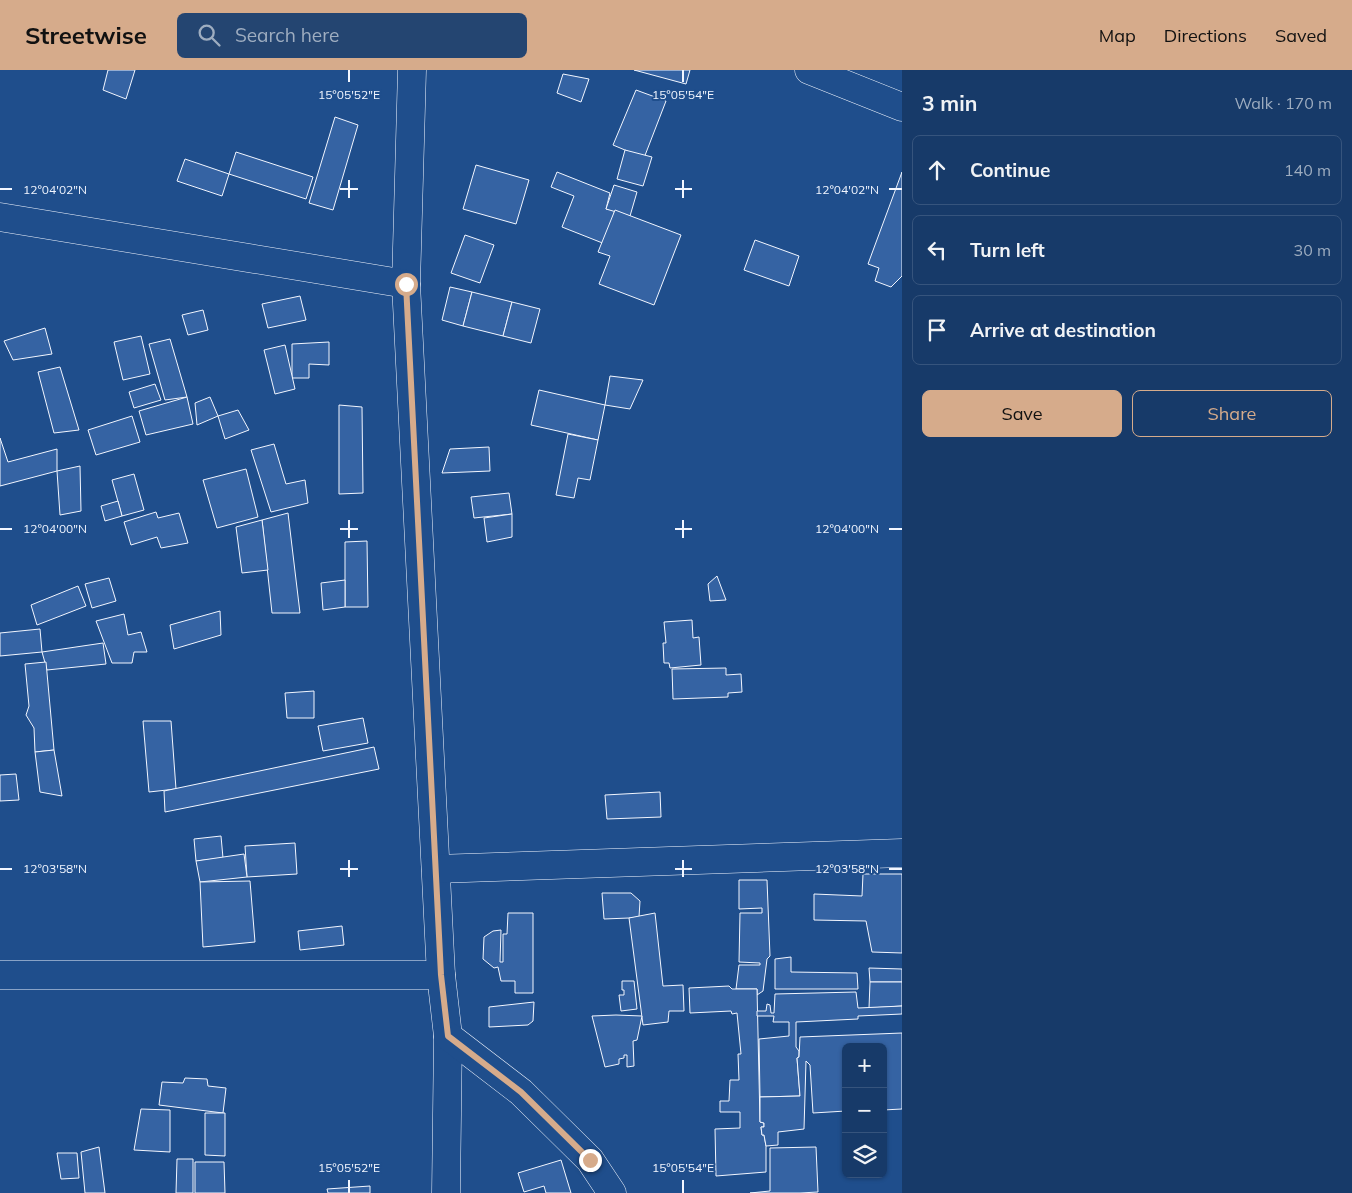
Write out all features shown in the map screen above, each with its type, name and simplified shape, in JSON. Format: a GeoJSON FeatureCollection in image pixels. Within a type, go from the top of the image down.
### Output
{"type":"FeatureCollection","features":[{"type":"Feature","properties":{"kind":"street"},"geometry":{"type":"LineString","coordinates":[[412,70],[406,284],[441,975],[448,1036],[446,1193]]}},
{"type":"Feature","properties":{"kind":"street"},"geometry":{"type":"LineString","coordinates":[[809,70],[902,107]]}},
{"type":"Feature","properties":{"kind":"street"},"geometry":{"type":"LineString","coordinates":[[0,217],[406,284]]}},
{"type":"Feature","properties":{"kind":"street"},"geometry":{"type":"LineString","coordinates":[[436,869],[902,853]]}},
{"type":"Feature","properties":{"kind":"street"},"geometry":{"type":"LineString","coordinates":[[0,975],[441,975]]}},
{"type":"Feature","properties":{"kind":"street"},"geometry":{"type":"LineString","coordinates":[[448,1036],[521,1092],[590,1160],[612,1193]]}},
{"type":"Feature","properties":{"kind":"building"},"geometry":{"type":"Polygon","coordinates":[[[108,70],[135,70],[126,99],[103,90],[108,70]]]}},
{"type":"Feature","properties":{"kind":"building"},"geometry":{"type":"Polygon","coordinates":[[[634,70],[690,70],[686,84],[634,70]]]}},
{"type":"Feature","properties":{"kind":"building"},"geometry":{"type":"Polygon","coordinates":[[[563,74],[589,79],[581,102],[557,93],[563,74]]]}},
{"type":"Feature","properties":{"kind":"building"},"geometry":{"type":"Polygon","coordinates":[[[636,90],[666,101],[644,158],[613,145],[636,90]]]}},
{"type":"Feature","properties":{"kind":"building"},"geometry":{"type":"Polygon","coordinates":[[[335,117],[358,125],[333,210],[309,203],[335,117]]]}},
{"type":"Feature","properties":{"kind":"building"},"geometry":{"type":"Polygon","coordinates":[[[625,150],[652,157],[643,186],[617,179],[625,150]]]}},
{"type":"Feature","properties":{"kind":"building"},"geometry":{"type":"Polygon","coordinates":[[[236,152],[313,177],[306,199],[229,174],[236,152]]]}},
{"type":"Feature","properties":{"kind":"building"},"geometry":{"type":"Polygon","coordinates":[[[185,159],[229,174],[222,196],[177,181],[185,159]]]}},
{"type":"Feature","properties":{"kind":"building"},"geometry":{"type":"Polygon","coordinates":[[[476,165],[529,180],[516,224],[463,209],[476,165]]]}},
{"type":"Feature","properties":{"kind":"building"},"geometry":{"type":"Polygon","coordinates":[[[557,172],[610,193],[606,209],[615,210],[605,244],[562,227],[574,196],[551,187],[557,172]]]}},
{"type":"Feature","properties":{"kind":"building"},"geometry":{"type":"Polygon","coordinates":[[[902,172],[902,276],[891,287],[875,281],[879,268],[868,264],[902,172]]]}},
{"type":"Feature","properties":{"kind":"building"},"geometry":{"type":"Polygon","coordinates":[[[614,185],[637,192],[630,216],[606,209],[614,185]]]}},
{"type":"Feature","properties":{"kind":"building"},"geometry":{"type":"Polygon","coordinates":[[[615,210],[681,235],[654,305],[599,284],[610,256],[598,252],[615,210]]]}},
{"type":"Feature","properties":{"kind":"building"},"geometry":{"type":"Polygon","coordinates":[[[465,235],[494,245],[480,283],[451,273],[465,235]]]}},
{"type":"Feature","properties":{"kind":"building"},"geometry":{"type":"Polygon","coordinates":[[[755,240],[799,256],[789,286],[744,270],[755,240]]]}},
{"type":"Feature","properties":{"kind":"building"},"geometry":{"type":"Polygon","coordinates":[[[450,287],[472,292],[463,326],[442,320],[450,287]]]}},
{"type":"Feature","properties":{"kind":"building"},"geometry":{"type":"Polygon","coordinates":[[[472,292],[512,302],[503,336],[463,326],[472,292]]]}},
{"type":"Feature","properties":{"kind":"building"},"geometry":{"type":"Polygon","coordinates":[[[300,296],[306,320],[268,328],[262,304],[300,296]]]}},
{"type":"Feature","properties":{"kind":"building"},"geometry":{"type":"Polygon","coordinates":[[[512,302],[540,309],[531,343],[503,336],[512,302]]]}},
{"type":"Feature","properties":{"kind":"building"},"geometry":{"type":"Polygon","coordinates":[[[203,310],[208,330],[188,335],[182,315],[203,310]]]}},
{"type":"Feature","properties":{"kind":"building"},"geometry":{"type":"Polygon","coordinates":[[[45,328],[52,354],[13,360],[4,341],[45,328]]]}},
{"type":"Feature","properties":{"kind":"building"},"geometry":{"type":"Polygon","coordinates":[[[141,336],[150,374],[123,380],[114,342],[141,336]]]}},
{"type":"Feature","properties":{"kind":"building"},"geometry":{"type":"Polygon","coordinates":[[[170,339],[187,397],[165,400],[149,344],[170,339]]]}},
{"type":"Feature","properties":{"kind":"building"},"geometry":{"type":"Polygon","coordinates":[[[329,342],[329,365],[309,364],[309,378],[292,378],[292,344],[329,342]]]}},
{"type":"Feature","properties":{"kind":"building"},"geometry":{"type":"Polygon","coordinates":[[[285,345],[295,389],[275,394],[264,350],[285,345]]]}},
{"type":"Feature","properties":{"kind":"building"},"geometry":{"type":"Polygon","coordinates":[[[60,367],[79,430],[54,433],[38,372],[60,367]]]}},
{"type":"Feature","properties":{"kind":"building"},"geometry":{"type":"Polygon","coordinates":[[[610,376],[643,380],[630,409],[605,405],[610,376]]]}},
{"type":"Feature","properties":{"kind":"building"},"geometry":{"type":"Polygon","coordinates":[[[155,384],[161,400],[134,408],[129,392],[155,384]]]}},
{"type":"Feature","properties":{"kind":"building"},"geometry":{"type":"Polygon","coordinates":[[[539,390],[605,405],[598,440],[531,425],[539,390]]]}},
{"type":"Feature","properties":{"kind":"building"},"geometry":{"type":"Polygon","coordinates":[[[187,397],[193,424],[146,435],[139,411],[187,397]]]}},
{"type":"Feature","properties":{"kind":"building"},"geometry":{"type":"Polygon","coordinates":[[[210,397],[218,416],[197,425],[195,403],[210,397]]]}},
{"type":"Feature","properties":{"kind":"building"},"geometry":{"type":"Polygon","coordinates":[[[339,405],[362,407],[363,493],[339,494],[339,405]]]}},
{"type":"Feature","properties":{"kind":"building"},"geometry":{"type":"Polygon","coordinates":[[[238,410],[249,430],[225,439],[218,416],[238,410]]]}},
{"type":"Feature","properties":{"kind":"building"},"geometry":{"type":"Polygon","coordinates":[[[132,416],[140,442],[96,455],[88,430],[132,416]]]}},
{"type":"Feature","properties":{"kind":"building"},"geometry":{"type":"Polygon","coordinates":[[[568,434],[598,440],[590,480],[578,478],[574,498],[556,495],[568,434]]]}},
{"type":"Feature","properties":{"kind":"building"},"geometry":{"type":"Polygon","coordinates":[[[0,438],[8,462],[57,449],[57,471],[0,486],[0,438]]]}},
{"type":"Feature","properties":{"kind":"building"},"geometry":{"type":"Polygon","coordinates":[[[274,444],[286,484],[305,480],[308,503],[271,512],[251,450],[274,444]]]}},
{"type":"Feature","properties":{"kind":"building"},"geometry":{"type":"Polygon","coordinates":[[[489,447],[490,471],[442,473],[450,449],[489,447]]]}},
{"type":"Feature","properties":{"kind":"building"},"geometry":{"type":"Polygon","coordinates":[[[80,466],[81,511],[60,515],[57,471],[80,466]]]}},
{"type":"Feature","properties":{"kind":"building"},"geometry":{"type":"Polygon","coordinates":[[[246,469],[258,517],[217,528],[203,480],[246,469]]]}},
{"type":"Feature","properties":{"kind":"building"},"geometry":{"type":"Polygon","coordinates":[[[134,474],[144,510],[122,516],[112,480],[134,474]]]}},
{"type":"Feature","properties":{"kind":"building"},"geometry":{"type":"Polygon","coordinates":[[[509,493],[512,514],[474,518],[471,497],[509,493]]]}},
{"type":"Feature","properties":{"kind":"building"},"geometry":{"type":"Polygon","coordinates":[[[118,501],[122,516],[105,521],[101,506],[118,501]]]}},
{"type":"Feature","properties":{"kind":"building"},"geometry":{"type":"Polygon","coordinates":[[[156,512],[158,518],[179,513],[188,543],[161,548],[157,537],[131,545],[124,522],[156,512]]]}},
{"type":"Feature","properties":{"kind":"building"},"geometry":{"type":"Polygon","coordinates":[[[288,513],[300,613],[272,613],[262,520],[288,513]]]}},
{"type":"Feature","properties":{"kind":"building"},"geometry":{"type":"Polygon","coordinates":[[[512,514],[512,537],[487,542],[484,518],[512,514]]]}},
{"type":"Feature","properties":{"kind":"building"},"geometry":{"type":"Polygon","coordinates":[[[262,520],[268,570],[242,573],[236,527],[262,520]]]}},
{"type":"Feature","properties":{"kind":"building"},"geometry":{"type":"Polygon","coordinates":[[[367,541],[368,607],[345,607],[345,542],[367,541]]]}},
{"type":"Feature","properties":{"kind":"building"},"geometry":{"type":"Polygon","coordinates":[[[717,576],[726,600],[710,601],[708,584],[717,576]]]}},
{"type":"Feature","properties":{"kind":"building"},"geometry":{"type":"Polygon","coordinates":[[[109,578],[116,601],[92,608],[85,584],[109,578]]]}},
{"type":"Feature","properties":{"kind":"building"},"geometry":{"type":"Polygon","coordinates":[[[345,580],[345,607],[323,610],[321,583],[345,580]]]}},
{"type":"Feature","properties":{"kind":"building"},"geometry":{"type":"Polygon","coordinates":[[[78,586],[86,606],[37,625],[31,605],[78,586]]]}},
{"type":"Feature","properties":{"kind":"building"},"geometry":{"type":"Polygon","coordinates":[[[220,611],[221,635],[174,649],[170,625],[220,611]]]}},
{"type":"Feature","properties":{"kind":"building"},"geometry":{"type":"Polygon","coordinates":[[[124,614],[128,635],[141,632],[147,652],[134,652],[132,663],[112,663],[96,621],[124,614]]]}},
{"type":"Feature","properties":{"kind":"building"},"geometry":{"type":"Polygon","coordinates":[[[692,620],[693,638],[699,637],[701,665],[670,668],[669,663],[664,663],[663,643],[666,643],[664,622],[692,620]]]}},
{"type":"Feature","properties":{"kind":"building"},"geometry":{"type":"Polygon","coordinates":[[[40,629],[42,652],[0,656],[0,633],[40,629]]]}},
{"type":"Feature","properties":{"kind":"building"},"geometry":{"type":"Polygon","coordinates":[[[103,643],[106,664],[47,670],[42,652],[103,643]]]}},
{"type":"Feature","properties":{"kind":"building"},"geometry":{"type":"Polygon","coordinates":[[[46,662],[54,750],[35,752],[34,728],[26,715],[29,706],[25,664],[46,662]]]}},
{"type":"Feature","properties":{"kind":"building"},"geometry":{"type":"Polygon","coordinates":[[[726,668],[726,675],[741,674],[742,692],[728,693],[728,697],[673,699],[672,669],[726,668]]]}},
{"type":"Feature","properties":{"kind":"building"},"geometry":{"type":"Polygon","coordinates":[[[314,691],[314,718],[287,718],[285,693],[314,691]]]}},
{"type":"Feature","properties":{"kind":"building"},"geometry":{"type":"Polygon","coordinates":[[[363,718],[368,743],[323,751],[318,726],[363,718]]]}},
{"type":"Feature","properties":{"kind":"building"},"geometry":{"type":"Polygon","coordinates":[[[143,721],[171,721],[176,789],[149,792],[143,721]]]}},
{"type":"Feature","properties":{"kind":"building"},"geometry":{"type":"Polygon","coordinates":[[[374,747],[379,769],[165,812],[164,791],[374,747]]]}},
{"type":"Feature","properties":{"kind":"building"},"geometry":{"type":"Polygon","coordinates":[[[54,750],[62,796],[40,792],[35,752],[54,750]]]}},
{"type":"Feature","properties":{"kind":"building"},"geometry":{"type":"Polygon","coordinates":[[[16,774],[19,800],[0,801],[0,775],[16,774]]]}},
{"type":"Feature","properties":{"kind":"building"},"geometry":{"type":"Polygon","coordinates":[[[660,792],[661,817],[607,819],[605,795],[660,792]]]}},
{"type":"Feature","properties":{"kind":"building"},"geometry":{"type":"Polygon","coordinates":[[[221,836],[223,858],[196,861],[194,839],[221,836]]]}},
{"type":"Feature","properties":{"kind":"building"},"geometry":{"type":"Polygon","coordinates":[[[295,843],[297,874],[247,877],[245,846],[295,843]]]}},
{"type":"Feature","properties":{"kind":"building"},"geometry":{"type":"Polygon","coordinates":[[[244,854],[247,877],[200,882],[196,861],[244,854]]]}},
{"type":"Feature","properties":{"kind":"building"},"geometry":{"type":"Polygon","coordinates":[[[863,874],[902,874],[902,953],[872,952],[866,921],[814,920],[814,894],[862,896],[863,874]]]}},
{"type":"Feature","properties":{"kind":"building"},"geometry":{"type":"Polygon","coordinates":[[[739,880],[767,880],[770,956],[767,959],[763,991],[757,995],[757,989],[736,989],[739,965],[760,965],[760,963],[739,962],[740,913],[762,913],[762,908],[739,909],[739,880]]]}},
{"type":"Feature","properties":{"kind":"building"},"geometry":{"type":"Polygon","coordinates":[[[250,881],[255,942],[203,947],[200,882],[250,881]]]}},
{"type":"Feature","properties":{"kind":"building"},"geometry":{"type":"Polygon","coordinates":[[[602,893],[631,893],[640,901],[639,917],[604,919],[602,893]]]}},
{"type":"Feature","properties":{"kind":"building"},"geometry":{"type":"Polygon","coordinates":[[[508,913],[533,913],[533,993],[515,993],[515,981],[501,981],[498,967],[494,968],[483,959],[484,937],[493,931],[501,930],[500,962],[503,962],[503,934],[507,934],[508,913]]]}},
{"type":"Feature","properties":{"kind":"building"},"geometry":{"type":"Polygon","coordinates":[[[655,913],[663,986],[683,985],[684,1011],[669,1011],[668,1022],[643,1025],[629,918],[655,913]]]}},
{"type":"Feature","properties":{"kind":"building"},"geometry":{"type":"Polygon","coordinates":[[[342,926],[344,945],[300,950],[298,931],[342,926]]]}},
{"type":"Feature","properties":{"kind":"building"},"geometry":{"type":"Polygon","coordinates":[[[791,957],[791,972],[857,973],[858,989],[775,989],[775,959],[791,957]]]}},
{"type":"Feature","properties":{"kind":"building"},"geometry":{"type":"Polygon","coordinates":[[[869,968],[902,969],[902,982],[870,982],[869,968]]]}},
{"type":"Feature","properties":{"kind":"building"},"geometry":{"type":"Polygon","coordinates":[[[622,981],[634,981],[637,1009],[621,1011],[619,995],[624,995],[622,981]]]}},
{"type":"Feature","properties":{"kind":"building"},"geometry":{"type":"Polygon","coordinates":[[[870,982],[902,982],[902,1006],[869,1008],[870,982]]]}},
{"type":"Feature","properties":{"kind":"building"},"geometry":{"type":"Polygon","coordinates":[[[729,986],[732,989],[757,989],[760,1122],[764,1123],[764,1127],[761,1127],[766,1146],[766,1172],[716,1176],[715,1129],[740,1128],[740,1112],[720,1112],[720,1101],[729,1101],[730,1080],[739,1080],[738,1054],[741,1054],[737,1013],[732,1014],[731,1011],[690,1013],[689,988],[729,986]]]}},
{"type":"Feature","properties":{"kind":"building"},"geometry":{"type":"Polygon","coordinates":[[[856,992],[858,1008],[902,1006],[902,1014],[858,1016],[858,1019],[796,1022],[800,1096],[760,1097],[759,1039],[789,1036],[789,1022],[773,1022],[774,1016],[757,1016],[757,1011],[766,1011],[767,1004],[770,1005],[771,1013],[774,1013],[775,994],[856,992]]]}},
{"type":"Feature","properties":{"kind":"building"},"geometry":{"type":"Polygon","coordinates":[[[534,1002],[533,1021],[528,1025],[489,1027],[489,1007],[534,1002]]]}},
{"type":"Feature","properties":{"kind":"building"},"geometry":{"type":"Polygon","coordinates":[[[592,1016],[642,1016],[637,1040],[633,1041],[634,1066],[627,1067],[627,1055],[624,1055],[624,1058],[619,1059],[619,1064],[605,1067],[592,1016]]]}},
{"type":"Feature","properties":{"kind":"building"},"geometry":{"type":"Polygon","coordinates":[[[902,1033],[902,1109],[887,1110],[887,1043],[842,1043],[842,1111],[813,1113],[810,1065],[806,1061],[804,1129],[778,1132],[778,1145],[766,1146],[761,1127],[764,1127],[764,1123],[760,1122],[760,1097],[800,1096],[797,1058],[799,1057],[800,1037],[902,1033]]]}},
{"type":"Feature","properties":{"kind":"building"},"geometry":{"type":"Polygon","coordinates":[[[185,1078],[207,1079],[208,1086],[226,1088],[223,1113],[159,1105],[162,1082],[183,1083],[185,1078]]]}},
{"type":"Feature","properties":{"kind":"building"},"geometry":{"type":"Polygon","coordinates":[[[141,1109],[170,1110],[170,1152],[134,1150],[141,1109]]]}},
{"type":"Feature","properties":{"kind":"building"},"geometry":{"type":"Polygon","coordinates":[[[205,1113],[225,1113],[225,1156],[205,1155],[205,1113]]]}},
{"type":"Feature","properties":{"kind":"building"},"geometry":{"type":"Polygon","coordinates":[[[99,1147],[105,1193],[85,1193],[81,1152],[99,1147]]]}},
{"type":"Feature","properties":{"kind":"building"},"geometry":{"type":"Polygon","coordinates":[[[816,1147],[818,1192],[750,1193],[770,1191],[770,1148],[816,1147]]]}},
{"type":"Feature","properties":{"kind":"building"},"geometry":{"type":"Polygon","coordinates":[[[57,1153],[77,1153],[79,1178],[61,1179],[57,1153]]]}},
{"type":"Feature","properties":{"kind":"building"},"geometry":{"type":"Polygon","coordinates":[[[177,1159],[193,1159],[193,1193],[176,1193],[177,1159]]]}},
{"type":"Feature","properties":{"kind":"building"},"geometry":{"type":"Polygon","coordinates":[[[561,1160],[571,1193],[546,1193],[544,1186],[524,1192],[518,1173],[561,1160]]]}},
{"type":"Feature","properties":{"kind":"building"},"geometry":{"type":"Polygon","coordinates":[[[195,1162],[224,1162],[225,1193],[195,1193],[195,1162]]]}},
{"type":"Feature","properties":{"kind":"building"},"geometry":{"type":"Polygon","coordinates":[[[370,1186],[370,1193],[328,1193],[327,1189],[370,1186]]]}},
{"type":"Feature","properties":{"kind":"route"},"geometry":{"type":"LineString","coordinates":[[406,284],[441,975],[448,1036],[521,1092],[590,1160]]}}]}
